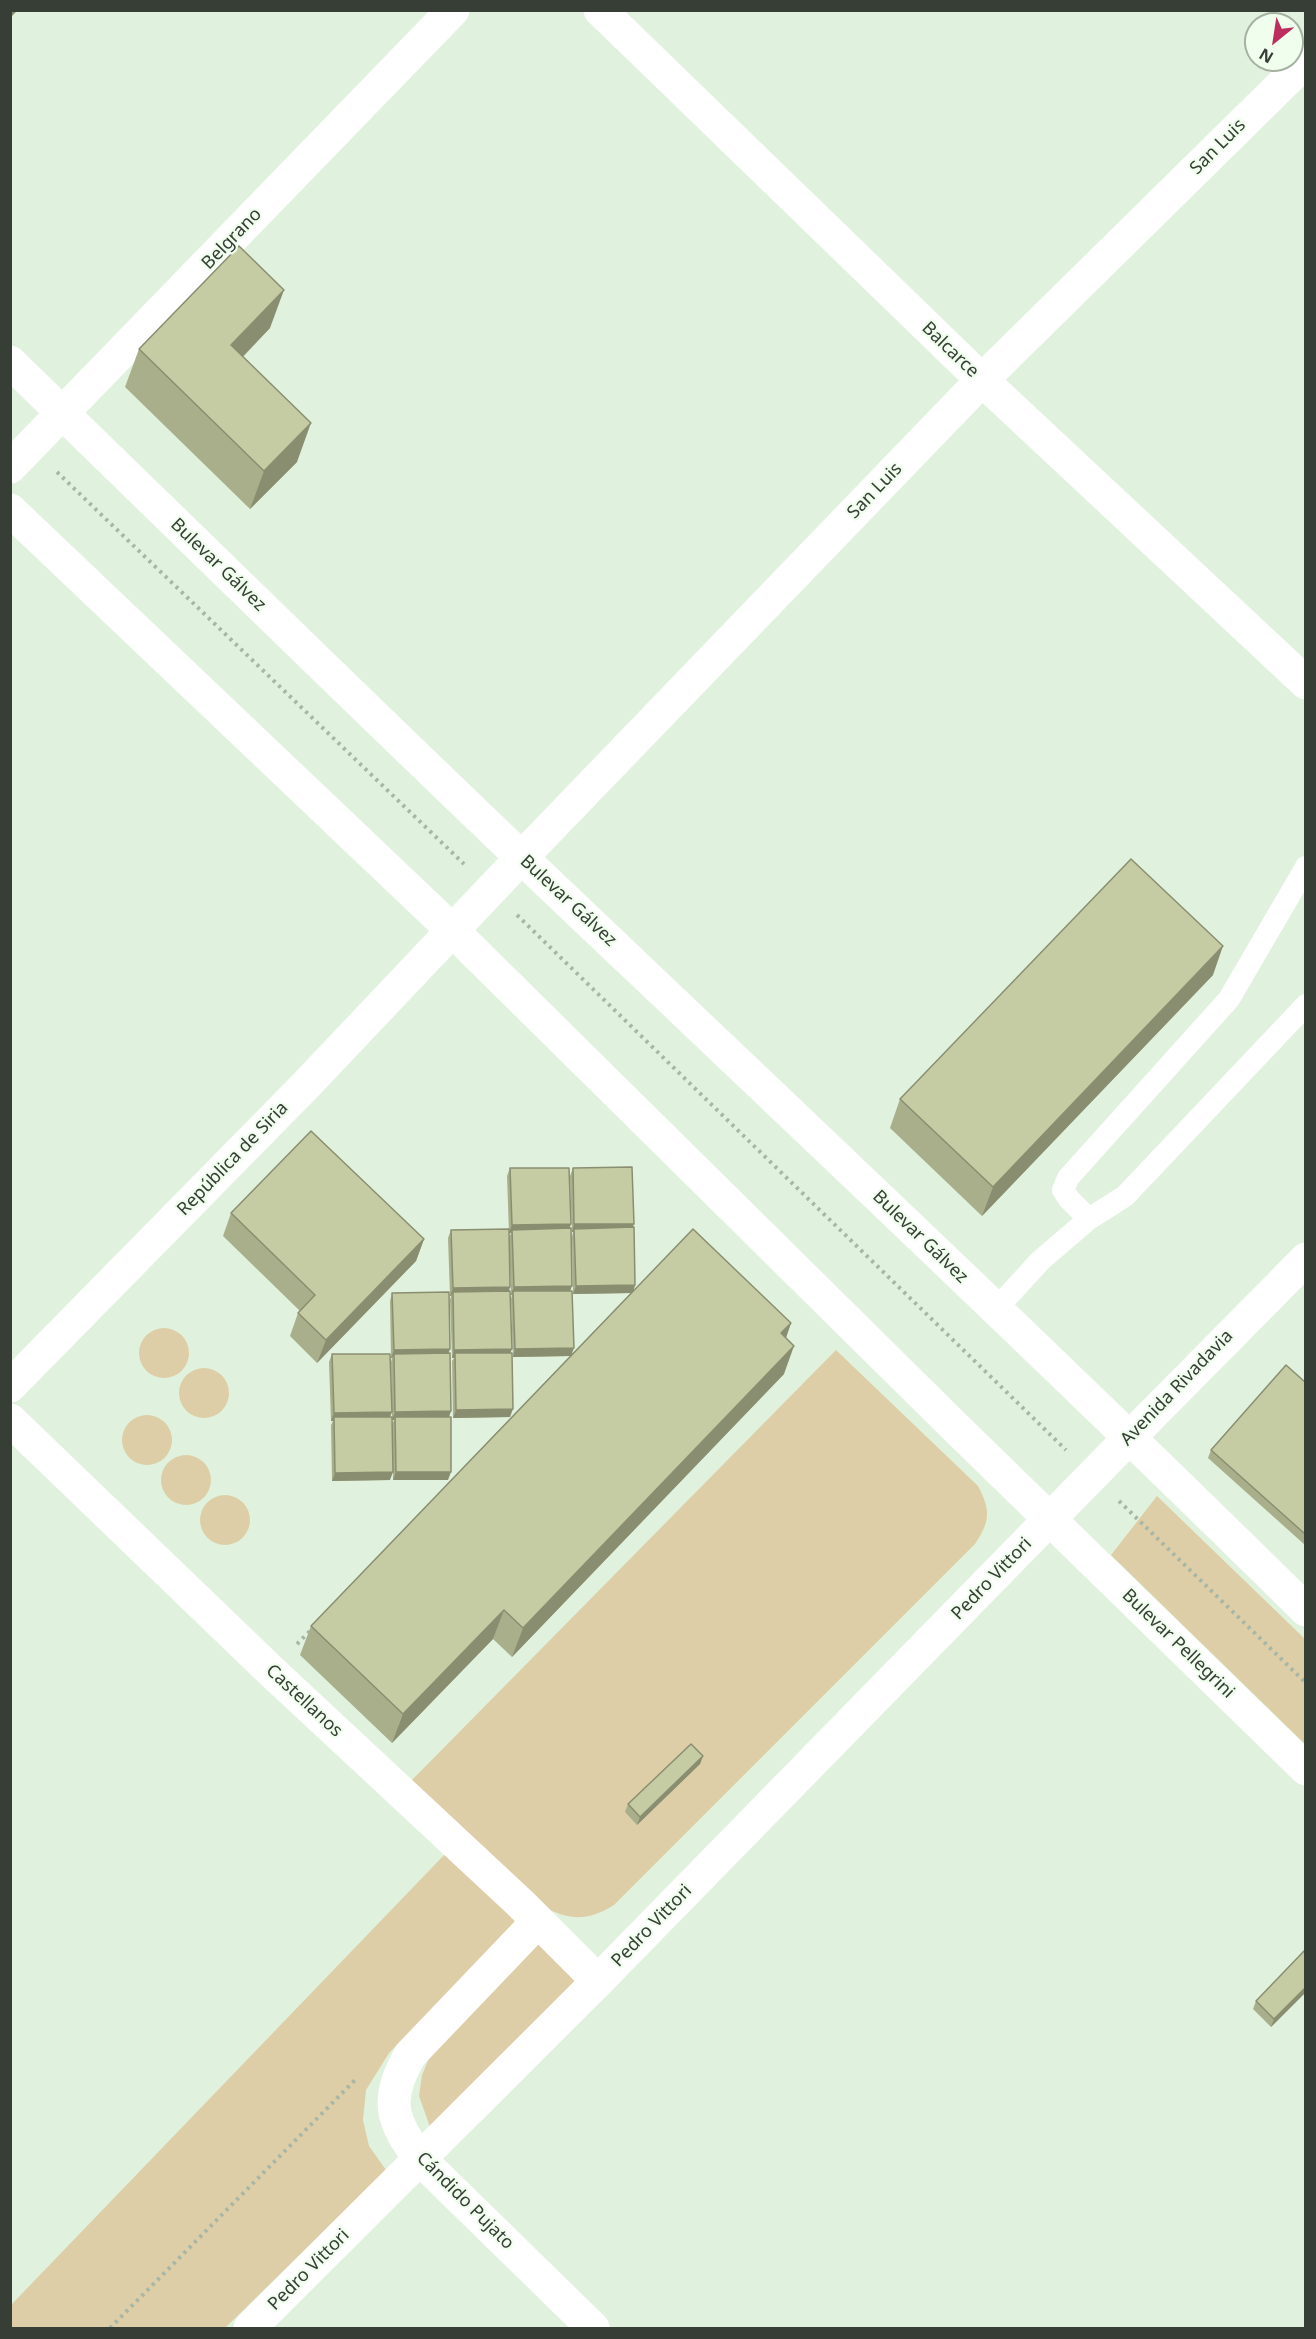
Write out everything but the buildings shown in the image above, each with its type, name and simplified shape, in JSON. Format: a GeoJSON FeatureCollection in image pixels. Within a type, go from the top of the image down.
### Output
{"type":"FeatureCollection","features":[{"type":"Feature","properties":{"kind":"street","name":"Belgrano"},"geometry":{"type":"LineString","coordinates":[[21,457],[453,10]]}},
{"type":"Feature","properties":{"kind":"street","name":"Balcarce"},"geometry":{"type":"LineString","coordinates":[[600,10],[982,380],[1305,683]]}},
{"type":"Feature","properties":{"kind":"street","name":"San Luis"},"geometry":{"type":"LineString","coordinates":[[453,931],[982,380],[1305,61]]}},
{"type":"Feature","properties":{"kind":"street","name":"Bulevar Gálvez"},"geometry":{"type":"LineString","coordinates":[[10,362],[522,857],[1130,1437]]}},
{"type":"Feature","properties":{"kind":"street"},"geometry":{"type":"LineString","coordinates":[[10,510],[453,931],[1050,1520]]}},
{"type":"Feature","properties":{"kind":"street","name":"República de Siria"},"geometry":{"type":"LineString","coordinates":[[10,1386],[306,1085],[453,931]]}},
{"type":"Feature","properties":{"kind":"street","name":"Avenida Rivadavia"},"geometry":{"type":"LineString","coordinates":[[1050,1520],[1305,1259]]}},
{"type":"Feature","properties":{"kind":"street","name":"Castellanos"},"geometry":{"type":"LineString","coordinates":[[10,1420],[271,1671],[538,1921],[598,1981]]}},
{"type":"Feature","properties":{"kind":"street"},"geometry":{"type":"LineString","coordinates":[[1130,1437],[1305,1610]]}},
{"type":"Feature","properties":{"kind":"street","name":"Bulevar Pellegrini"},"geometry":{"type":"LineString","coordinates":[[1050,1520],[1305,1769]]}},
{"type":"Feature","properties":{"kind":"street","name":"Pedro Vittori"},"geometry":{"type":"LineString","coordinates":[[250,2328],[421,2160],[1050,1520]]}},
{"type":"Feature","properties":{"kind":"street","name":"Cándido Pujato"},"geometry":{"type":"LineString","coordinates":[[538,1921],[410,2055],[394,2089],[394,2113],[405,2139],[421,2160],[593,2328]]}},
{"type":"Feature","properties":{"kind":"lane"},"geometry":{"type":"LineString","coordinates":[[1089,1219],[1069,1200],[1063,1190],[1068,1178],[1229,999],[1305,867]]}},
{"type":"Feature","properties":{"kind":"lane"},"geometry":{"type":"LineString","coordinates":[[996,1309],[1041,1260],[1089,1219],[1125,1196],[1305,1005]]}},
{"type":"Feature","properties":{"kind":"path"},"geometry":{"type":"LineString","coordinates":[[21,457],[491,890],[1305,1683]]}},
{"type":"Feature","properties":{"kind":"path"},"geometry":{"type":"LineString","coordinates":[[271,1671],[313,1628]]}},
{"type":"Feature","properties":{"kind":"path"},"geometry":{"type":"LineString","coordinates":[[110,2328],[358,2076]]}},
{"type":"Feature","properties":{"kind":"shaded area"},"geometry":{"type":"Polygon","coordinates":[[[164,1328],[178,1332],[185,1339],[189,1353],[185,1367],[178,1374],[164,1378],[150,1374],[143,1367],[139,1353],[143,1339],[150,1332],[164,1328]]]}},
{"type":"Feature","properties":{"kind":"shaded area"},"geometry":{"type":"Polygon","coordinates":[[[836,1350],[978,1486],[987,1509],[984,1529],[975,1544],[614,1905],[596,1914],[579,1917],[563,1915],[544,1907],[411,1781],[836,1350]]]}},
{"type":"Feature","properties":{"kind":"shaded area"},"geometry":{"type":"Polygon","coordinates":[[[204,1368],[213,1370],[224,1379],[229,1393],[227,1402],[218,1413],[204,1418],[195,1416],[184,1407],[179,1393],[181,1384],[190,1373],[204,1368]]]}},
{"type":"Feature","properties":{"kind":"shaded area"},"geometry":{"type":"Polygon","coordinates":[[[147,1415],[156,1417],[167,1426],[172,1440],[170,1449],[161,1460],[147,1465],[138,1463],[127,1454],[122,1440],[124,1431],[133,1420],[147,1415]]]}},
{"type":"Feature","properties":{"kind":"shaded area"},"geometry":{"type":"Polygon","coordinates":[[[186,1455],[200,1459],[207,1466],[211,1480],[207,1494],[200,1501],[186,1505],[172,1501],[165,1494],[161,1480],[165,1466],[172,1459],[186,1455]]]}},
{"type":"Feature","properties":{"kind":"shaded area"},"geometry":{"type":"Polygon","coordinates":[[[225,1495],[239,1499],[246,1506],[250,1520],[246,1534],[239,1541],[225,1545],[211,1541],[204,1534],[200,1520],[204,1506],[211,1499],[225,1495]]]}},
{"type":"Feature","properties":{"kind":"shaded area"},"geometry":{"type":"Polygon","coordinates":[[[1157,1496],[1305,1639],[1305,1744],[1111,1555],[1157,1496]]]}},
{"type":"Feature","properties":{"kind":"shaded area"},"geometry":{"type":"Polygon","coordinates":[[[447,1852],[517,1921],[389,2053],[366,2090],[363,2120],[369,2146],[386,2170],[225,2328],[11,2328],[10,2306],[447,1852]]]}},
{"type":"Feature","properties":{"kind":"shaded area"},"geometry":{"type":"Polygon","coordinates":[[[538,1940],[577,1979],[430,2127],[419,2096],[422,2075],[432,2051],[538,1940]]]}}]}
